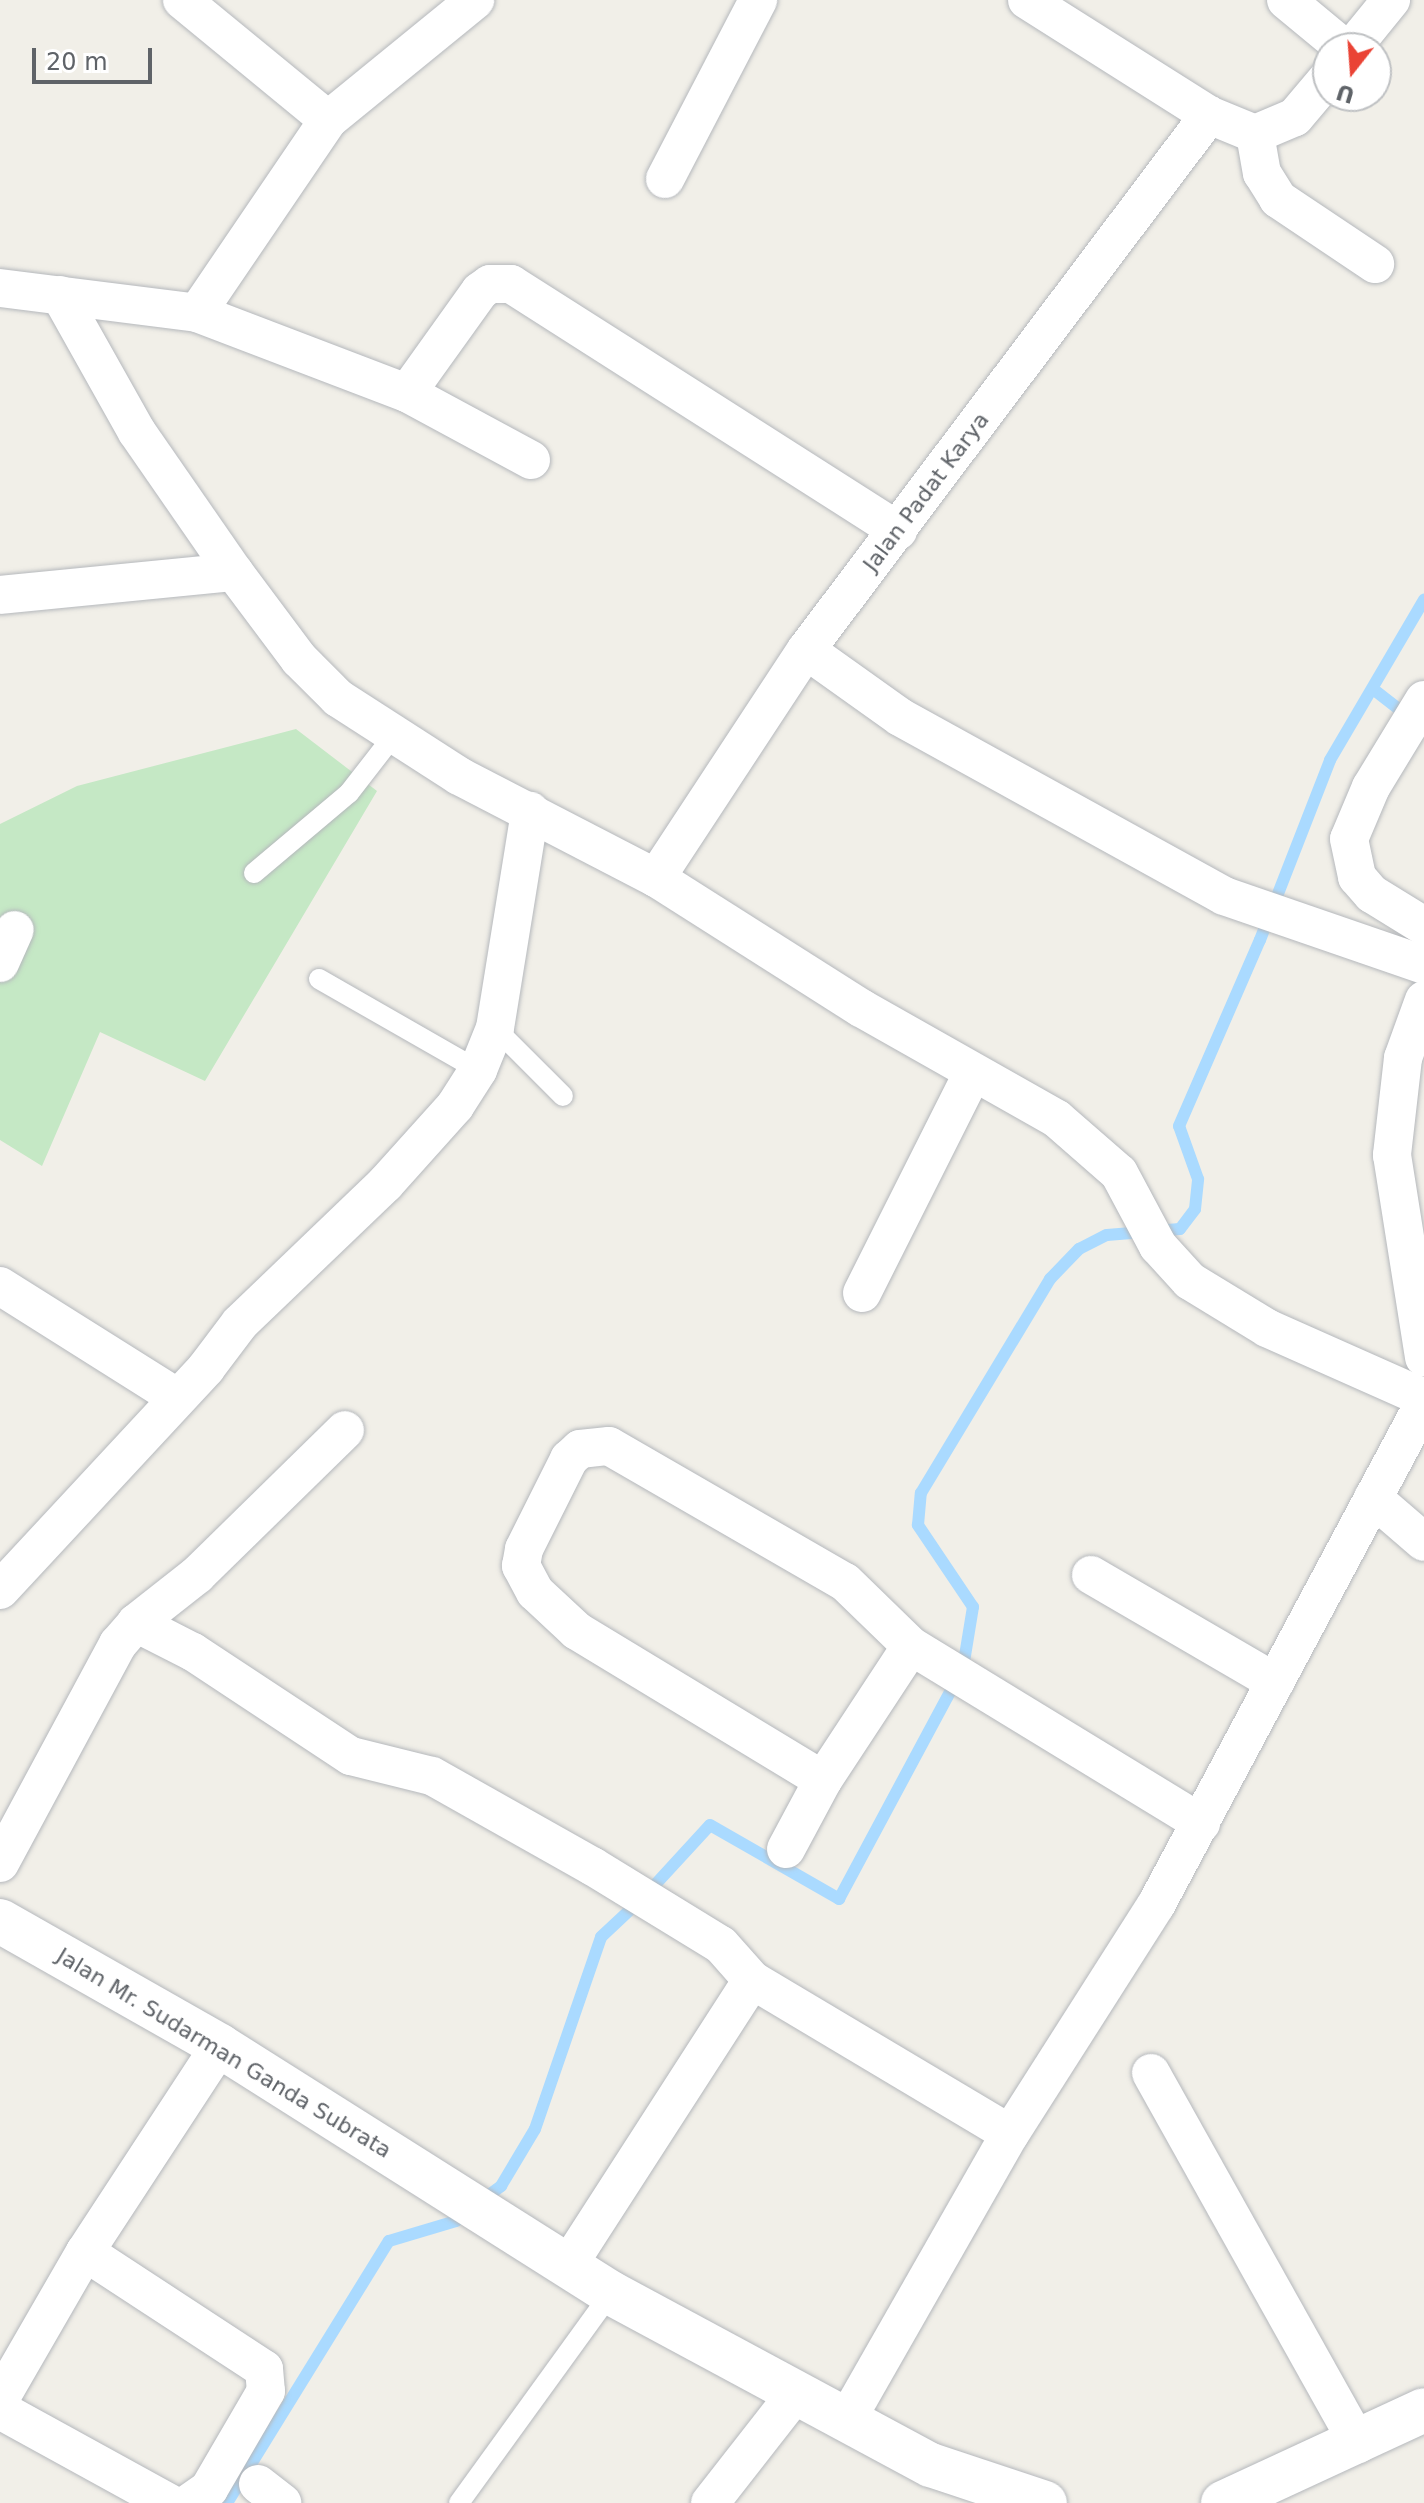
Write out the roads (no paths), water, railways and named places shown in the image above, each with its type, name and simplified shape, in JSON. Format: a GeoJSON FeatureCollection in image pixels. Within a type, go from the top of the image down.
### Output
{"type":"FeatureCollection","features":[{"type":"Feature","properties":{"kind":"street"},"geometry":{"type":"LineString","coordinates":[[182,0],[328,120]]}},
{"type":"Feature","properties":{"kind":"street"},"geometry":{"type":"LineString","coordinates":[[197,313],[328,120],[475,0]]}},
{"type":"Feature","properties":{"kind":"street"},"geometry":{"type":"LineString","coordinates":[[665,179],[758,0]]}},
{"type":"Feature","properties":{"kind":"street"},"geometry":{"type":"LineString","coordinates":[[1027,0],[1209,115],[1255,134],[1295,117],[1312,97]]}},
{"type":"Feature","properties":{"kind":"street"},"geometry":{"type":"LineString","coordinates":[[1286,0],[1325,32]]}},
{"type":"Feature","properties":{"kind":"street"},"geometry":{"type":"LineString","coordinates":[[1365,32],[1391,0]]}},
{"type":"Feature","properties":{"kind":"street","name":"Jalan Padat Karya"},"geometry":{"type":"LineString","coordinates":[[656,878],[806,650],[1209,115]]}},
{"type":"Feature","properties":{"kind":"street"},"geometry":{"type":"LineString","coordinates":[[1255,134],[1262,173],[1278,199],[1375,264]]}},
{"type":"Feature","properties":{"kind":"street"},"geometry":{"type":"LineString","coordinates":[[407,393],[480,291],[490,284],[511,284],[898,531]]}},
{"type":"Feature","properties":{"kind":"street"},"geometry":{"type":"LineString","coordinates":[[0,288],[197,313],[407,393],[531,460]]}},
{"type":"Feature","properties":{"kind":"street"},"geometry":{"type":"LineString","coordinates":[[60,295],[137,432],[299,659],[338,698],[459,776],[656,878],[973,1072],[1057,1119],[1119,1173],[1144,1211],[1158,1246],[1190,1281],[1267,1328],[1424,1401],[1149,1917],[1010,2134],[846,2421]]}},
{"type":"Feature","properties":{"kind":"street"},"geometry":{"type":"LineString","coordinates":[[0,595],[234,572]]}},
{"type":"Feature","properties":{"kind":"street"},"geometry":{"type":"LineString","coordinates":[[806,650],[900,717],[1224,896],[1424,965]]}},
{"type":"Feature","properties":{"kind":"street"},"geometry":{"type":"LineString","coordinates":[[1423,702],[1404,740],[1358,813],[1349,839],[1350,861],[1372,894],[1424,926]]}},
{"type":"Feature","properties":{"kind":"street"},"geometry":{"type":"LineString","coordinates":[[0,1590],[178,1398],[240,1323],[428,1139],[478,1070],[495,1028],[530,811]]}},
{"type":"Feature","properties":{"kind":"street"},"geometry":{"type":"LineString","coordinates":[[1424,1000],[1403,1058],[1392,1155],[1412,1200],[1424,1357]]}},
{"type":"Feature","properties":{"kind":"street"},"geometry":{"type":"LineString","coordinates":[[862,1293],[973,1072]]}},
{"type":"Feature","properties":{"kind":"street"},"geometry":{"type":"LineString","coordinates":[[0,1286],[178,1398]]}},
{"type":"Feature","properties":{"kind":"street"},"geometry":{"type":"LineString","coordinates":[[0,1863],[118,1644],[136,1623],[197,1575],[345,1430]]}},
{"type":"Feature","properties":{"kind":"street"},"geometry":{"type":"LineString","coordinates":[[823,1780],[577,1631],[535,1592],[521,1566],[524,1549],[569,1459],[594,1445],[609,1446],[845,1582],[923,1654],[1201,1823]]}},
{"type":"Feature","properties":{"kind":"street"},"geometry":{"type":"LineString","coordinates":[[1373,1498],[1424,1542]]}},
{"type":"Feature","properties":{"kind":"street"},"geometry":{"type":"LineString","coordinates":[[1091,1575],[1275,1682]]}},
{"type":"Feature","properties":{"kind":"street"},"geometry":{"type":"LineString","coordinates":[[136,1623],[193,1652],[351,1756],[432,1776],[592,1866],[721,1945],[752,1980],[1010,2134]]}},
{"type":"Feature","properties":{"kind":"street"},"geometry":{"type":"LineString","coordinates":[[786,1849],[823,1780],[923,1654]]}},
{"type":"Feature","properties":{"kind":"street","name":"Jalan Mr. Sudarman Ganda Subrata"},"geometry":{"type":"LineString","coordinates":[[0,1921],[220,2046],[611,2293],[931,2465],[1045,2503]]}},
{"type":"Feature","properties":{"kind":"street"},"geometry":{"type":"LineString","coordinates":[[567,2267],[752,1980]]}},
{"type":"Feature","properties":{"kind":"street"},"geometry":{"type":"LineString","coordinates":[[0,2399],[85,2252],[220,2046]]}},
{"type":"Feature","properties":{"kind":"street"},"geometry":{"type":"LineString","coordinates":[[1151,2073],[1358,2444]]}},
{"type":"Feature","properties":{"kind":"street"},"geometry":{"type":"LineString","coordinates":[[85,2252],[264,2369],[266,2391],[209,2489],[189,2503]]}},
{"type":"Feature","properties":{"kind":"street"},"geometry":{"type":"LineString","coordinates":[[710,2503],[796,2393]]}},
{"type":"Feature","properties":{"kind":"street"},"geometry":{"type":"LineString","coordinates":[[0,2410],[169,2503]]}},
{"type":"Feature","properties":{"kind":"street"},"geometry":{"type":"LineString","coordinates":[[1223,2503],[1358,2444],[1424,2410]]}},
{"type":"Feature","properties":{"kind":"lane"},"geometry":{"type":"LineString","coordinates":[[254,873],[349,793],[394,735]]}},
{"type":"Feature","properties":{"kind":"lane"},"geometry":{"type":"LineString","coordinates":[[319,979],[478,1070]]}},
{"type":"Feature","properties":{"kind":"lane"},"geometry":{"type":"LineString","coordinates":[[495,1028],[563,1096]]}},
{"type":"Feature","properties":{"kind":"lane"},"geometry":{"type":"LineString","coordinates":[[459,2503],[611,2293]]}},
{"type":"Feature","properties":{"kind":"waterway"},"geometry":{"type":"LineString","coordinates":[[653,1887],[710,1825],[839,1899],[963,1668],[973,1607],[918,1525],[921,1493],[1050,1279],[1079,1249],[1107,1235],[1180,1229],[1195,1209],[1198,1179],[1179,1126],[1260,940],[1330,760],[1424,600]]}},
{"type":"Feature","properties":{"kind":"waterway"},"geometry":{"type":"LineString","coordinates":[[1373,689],[1409,717]]}},
{"type":"Feature","properties":{"kind":"waterway"},"geometry":{"type":"LineString","coordinates":[[482,2200],[501,2186],[535,2129],[601,1937],[630,1910]]}},
{"type":"Feature","properties":{"kind":"waterway"},"geometry":{"type":"LineString","coordinates":[[227,2503],[389,2241],[456,2221],[468,2211]]}}]}
